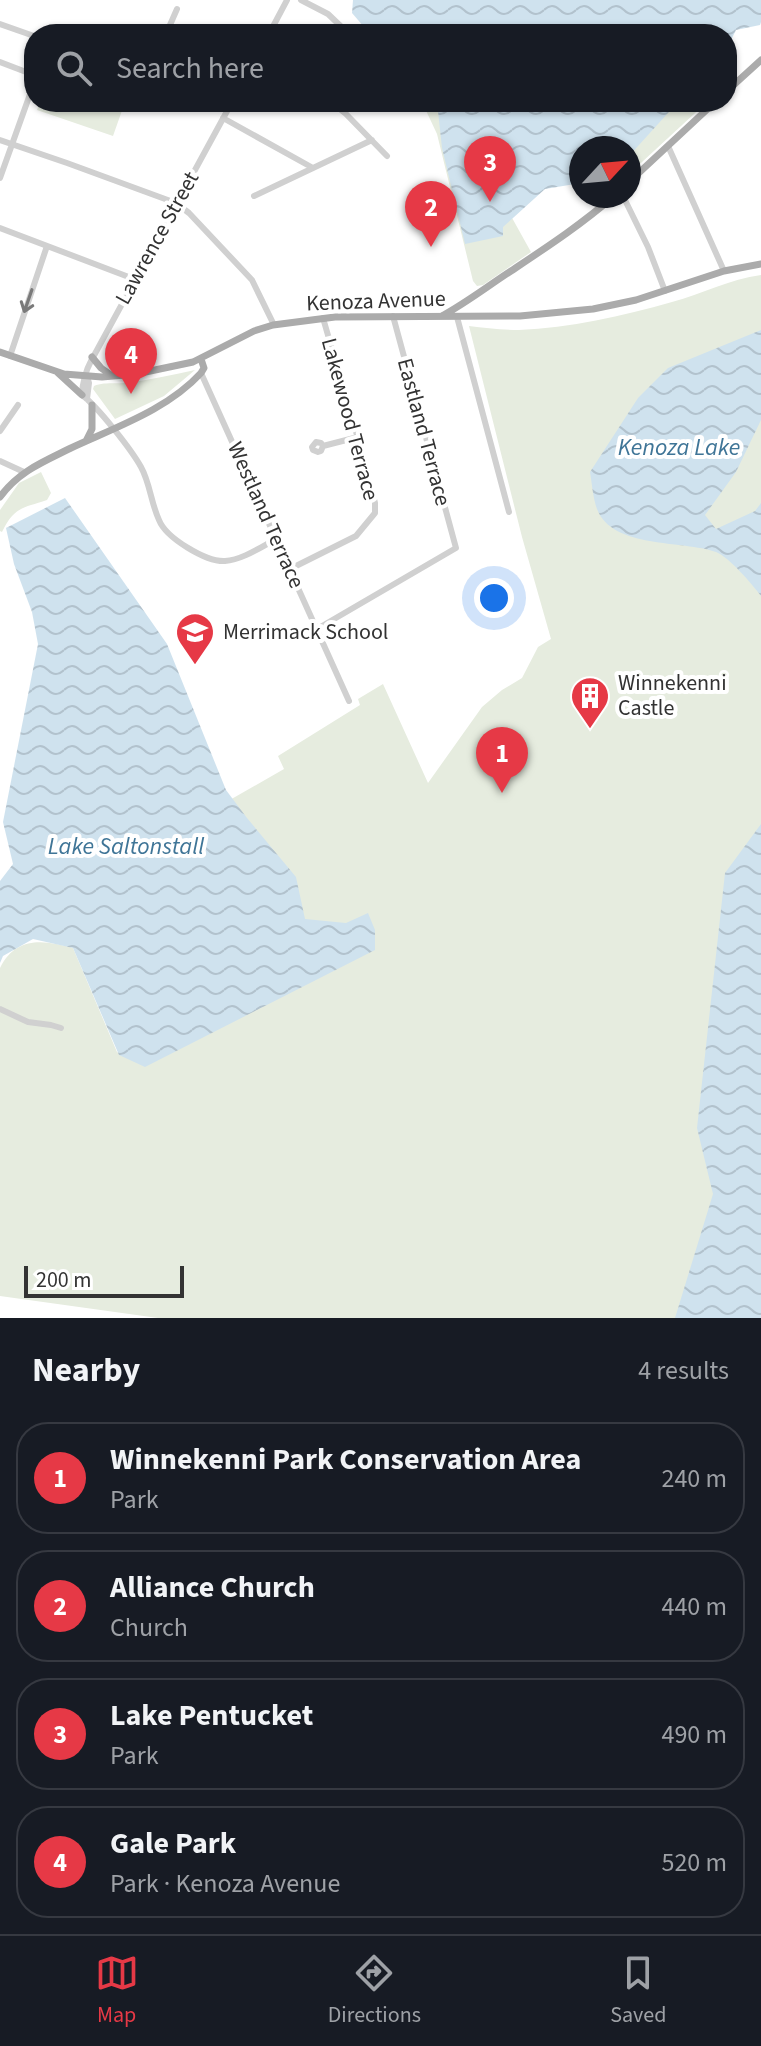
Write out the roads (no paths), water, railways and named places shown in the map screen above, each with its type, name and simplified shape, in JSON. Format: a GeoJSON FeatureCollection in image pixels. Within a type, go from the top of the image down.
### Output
{"type":"FeatureCollection","features":[{"type":"Feature","properties":{"kind":"main road"},"geometry":{"type":"LineString","coordinates":[[737,82],[761,60]]}},
{"type":"Feature","properties":{"kind":"main road"},"geometry":{"type":"LineString","coordinates":[[641,171],[704,112]]}},
{"type":"Feature","properties":{"kind":"main road"},"geometry":{"type":"LineString","coordinates":[[440,317],[555,242],[600,208]]}},
{"type":"Feature","properties":{"kind":"main road","name":"Kenoza Avenue"},"geometry":{"type":"LineString","coordinates":[[0,352],[56,372],[87,376],[150,373],[201,359],[274,325],[323,318],[520,316],[593,309],[665,291],[724,271],[761,264]]}},
{"type":"Feature","properties":{"kind":"main road"},"geometry":{"type":"LineString","coordinates":[[92,357],[113,376]]}},
{"type":"Feature","properties":{"kind":"main road"},"geometry":{"type":"LineString","coordinates":[[0,497],[24,472],[175,397],[201,373],[204,368],[201,359]]}},
{"type":"Feature","properties":{"kind":"main road"},"geometry":{"type":"LineString","coordinates":[[56,372],[87,400],[92,429],[85,442]]}},
{"type":"Feature","properties":{"kind":"street"},"geometry":{"type":"LineString","coordinates":[[274,24],[287,0]]}},
{"type":"Feature","properties":{"kind":"street"},"geometry":{"type":"LineString","coordinates":[[301,0],[328,14],[338,24]]}},
{"type":"Feature","properties":{"kind":"street"},"geometry":{"type":"LineString","coordinates":[[170,24],[177,9]]}},
{"type":"Feature","properties":{"kind":"street"},"geometry":{"type":"LineString","coordinates":[[0,24],[24,32]]}},
{"type":"Feature","properties":{"kind":"street"},"geometry":{"type":"LineString","coordinates":[[0,62],[24,71]]}},
{"type":"Feature","properties":{"kind":"street"},"geometry":{"type":"LineString","coordinates":[[0,178],[24,111]]}},
{"type":"Feature","properties":{"kind":"street","name":"Lawrence Street"},"geometry":{"type":"LineString","coordinates":[[87,400],[83,382],[92,357],[226,112]]}},
{"type":"Feature","properties":{"kind":"street"},"geometry":{"type":"LineString","coordinates":[[342,112],[387,156]]}},
{"type":"Feature","properties":{"kind":"street"},"geometry":{"type":"LineString","coordinates":[[223,118],[313,168]]}},
{"type":"Feature","properties":{"kind":"street"},"geometry":{"type":"LineString","coordinates":[[0,140],[176,203],[252,280],[274,325]]}},
{"type":"Feature","properties":{"kind":"street"},"geometry":{"type":"LineString","coordinates":[[254,196],[372,140]]}},
{"type":"Feature","properties":{"kind":"street"},"geometry":{"type":"LineString","coordinates":[[668,146],[724,271]]}},
{"type":"Feature","properties":{"kind":"street"},"geometry":{"type":"LineString","coordinates":[[629,208],[665,291]]}},
{"type":"Feature","properties":{"kind":"street"},"geometry":{"type":"LineString","coordinates":[[0,228],[134,279]]}},
{"type":"Feature","properties":{"kind":"street"},"geometry":{"type":"LineString","coordinates":[[10,356],[47,246]]}},
{"type":"Feature","properties":{"kind":"street","name":"Eastland Terrace"},"geometry":{"type":"LineString","coordinates":[[317,629],[456,548],[393,316]]}},
{"type":"Feature","properties":{"kind":"street"},"geometry":{"type":"LineString","coordinates":[[457,317],[509,512]]}},
{"type":"Feature","properties":{"kind":"street","name":"Lakewood Terrace"},"geometry":{"type":"LineString","coordinates":[[290,569],[356,536],[375,513],[358,437],[323,318]]}},
{"type":"Feature","properties":{"kind":"street","name":"Westland Terrace"},"geometry":{"type":"LineString","coordinates":[[201,373],[349,701]]}},
{"type":"Feature","properties":{"kind":"street"},"geometry":{"type":"LineString","coordinates":[[87,400],[141,468],[163,528],[177,542],[211,558],[227,561],[276,539]]}},
{"type":"Feature","properties":{"kind":"street"},"geometry":{"type":"LineString","coordinates":[[0,431],[18,405]]}},
{"type":"Feature","properties":{"kind":"street"},"geometry":{"type":"LineString","coordinates":[[323,446],[358,437]]}},
{"type":"Feature","properties":{"kind":"street"},"geometry":{"type":"LineString","coordinates":[[0,461],[24,472]]}},
{"type":"Feature","properties":{"kind":"street"},"geometry":{"type":"LineString","coordinates":[[0,1009],[28,1022],[61,1028]]}},
{"type":"Feature","properties":{"kind":"water"},"geometry":{"type":"Polygon","coordinates":[[[353,0],[761,0],[760,25],[737,30],[737,24],[361,24],[352,13],[353,0]]]}},
{"type":"Feature","properties":{"kind":"water"},"geometry":{"type":"Polygon","coordinates":[[[438,112],[669,112],[641,143],[641,136],[569,136],[569,185],[545,189],[503,227],[503,236],[465,244],[442,148],[438,112]]]}},
{"type":"Feature","properties":{"kind":"water","name":"Kenoza Lake"},"geometry":{"type":"Polygon","coordinates":[[[761,330],[761,420],[736,472],[705,515],[716,529],[755,511],[761,503],[761,596],[734,565],[716,552],[650,541],[617,531],[605,522],[597,509],[590,472],[638,398],[668,368],[761,330]]]}},
{"type":"Feature","properties":{"kind":"water","name":"Lake Saltonstall"},"geometry":{"type":"Polygon","coordinates":[[[65,498],[167,644],[226,790],[296,877],[305,919],[346,923],[368,913],[375,930],[375,950],[145,1067],[119,1055],[73,948],[33,939],[3,956],[0,963],[0,881],[13,864],[3,822],[38,644],[32,612],[14,564],[6,528],[65,498]]]}},
{"type":"Feature","properties":{"kind":"water"},"geometry":{"type":"Polygon","coordinates":[[[761,824],[761,1318],[675,1318],[713,1194],[697,1128],[725,873],[761,824]]]}},
{"type":"Feature","properties":{"kind":"place","name":"Lake Pentucket"},"geometry":{"type":"Point","coordinates":[490,202]}},
{"type":"Feature","properties":{"kind":"place","name":"Alliance Church"},"geometry":{"type":"Point","coordinates":[431,247]}},
{"type":"Feature","properties":{"kind":"place","name":"Gale Park"},"geometry":{"type":"Point","coordinates":[131,394]}},
{"type":"Feature","properties":{"kind":"place","name":"Merrimack School"},"geometry":{"type":"Point","coordinates":[195,666]}},
{"type":"Feature","properties":{"kind":"place","name":"Winnekenni Castle"},"geometry":{"type":"Point","coordinates":[590,730]}},
{"type":"Feature","properties":{"kind":"place","name":"Winnekenni Park Conservation Area"},"geometry":{"type":"Point","coordinates":[502,793]}}]}
